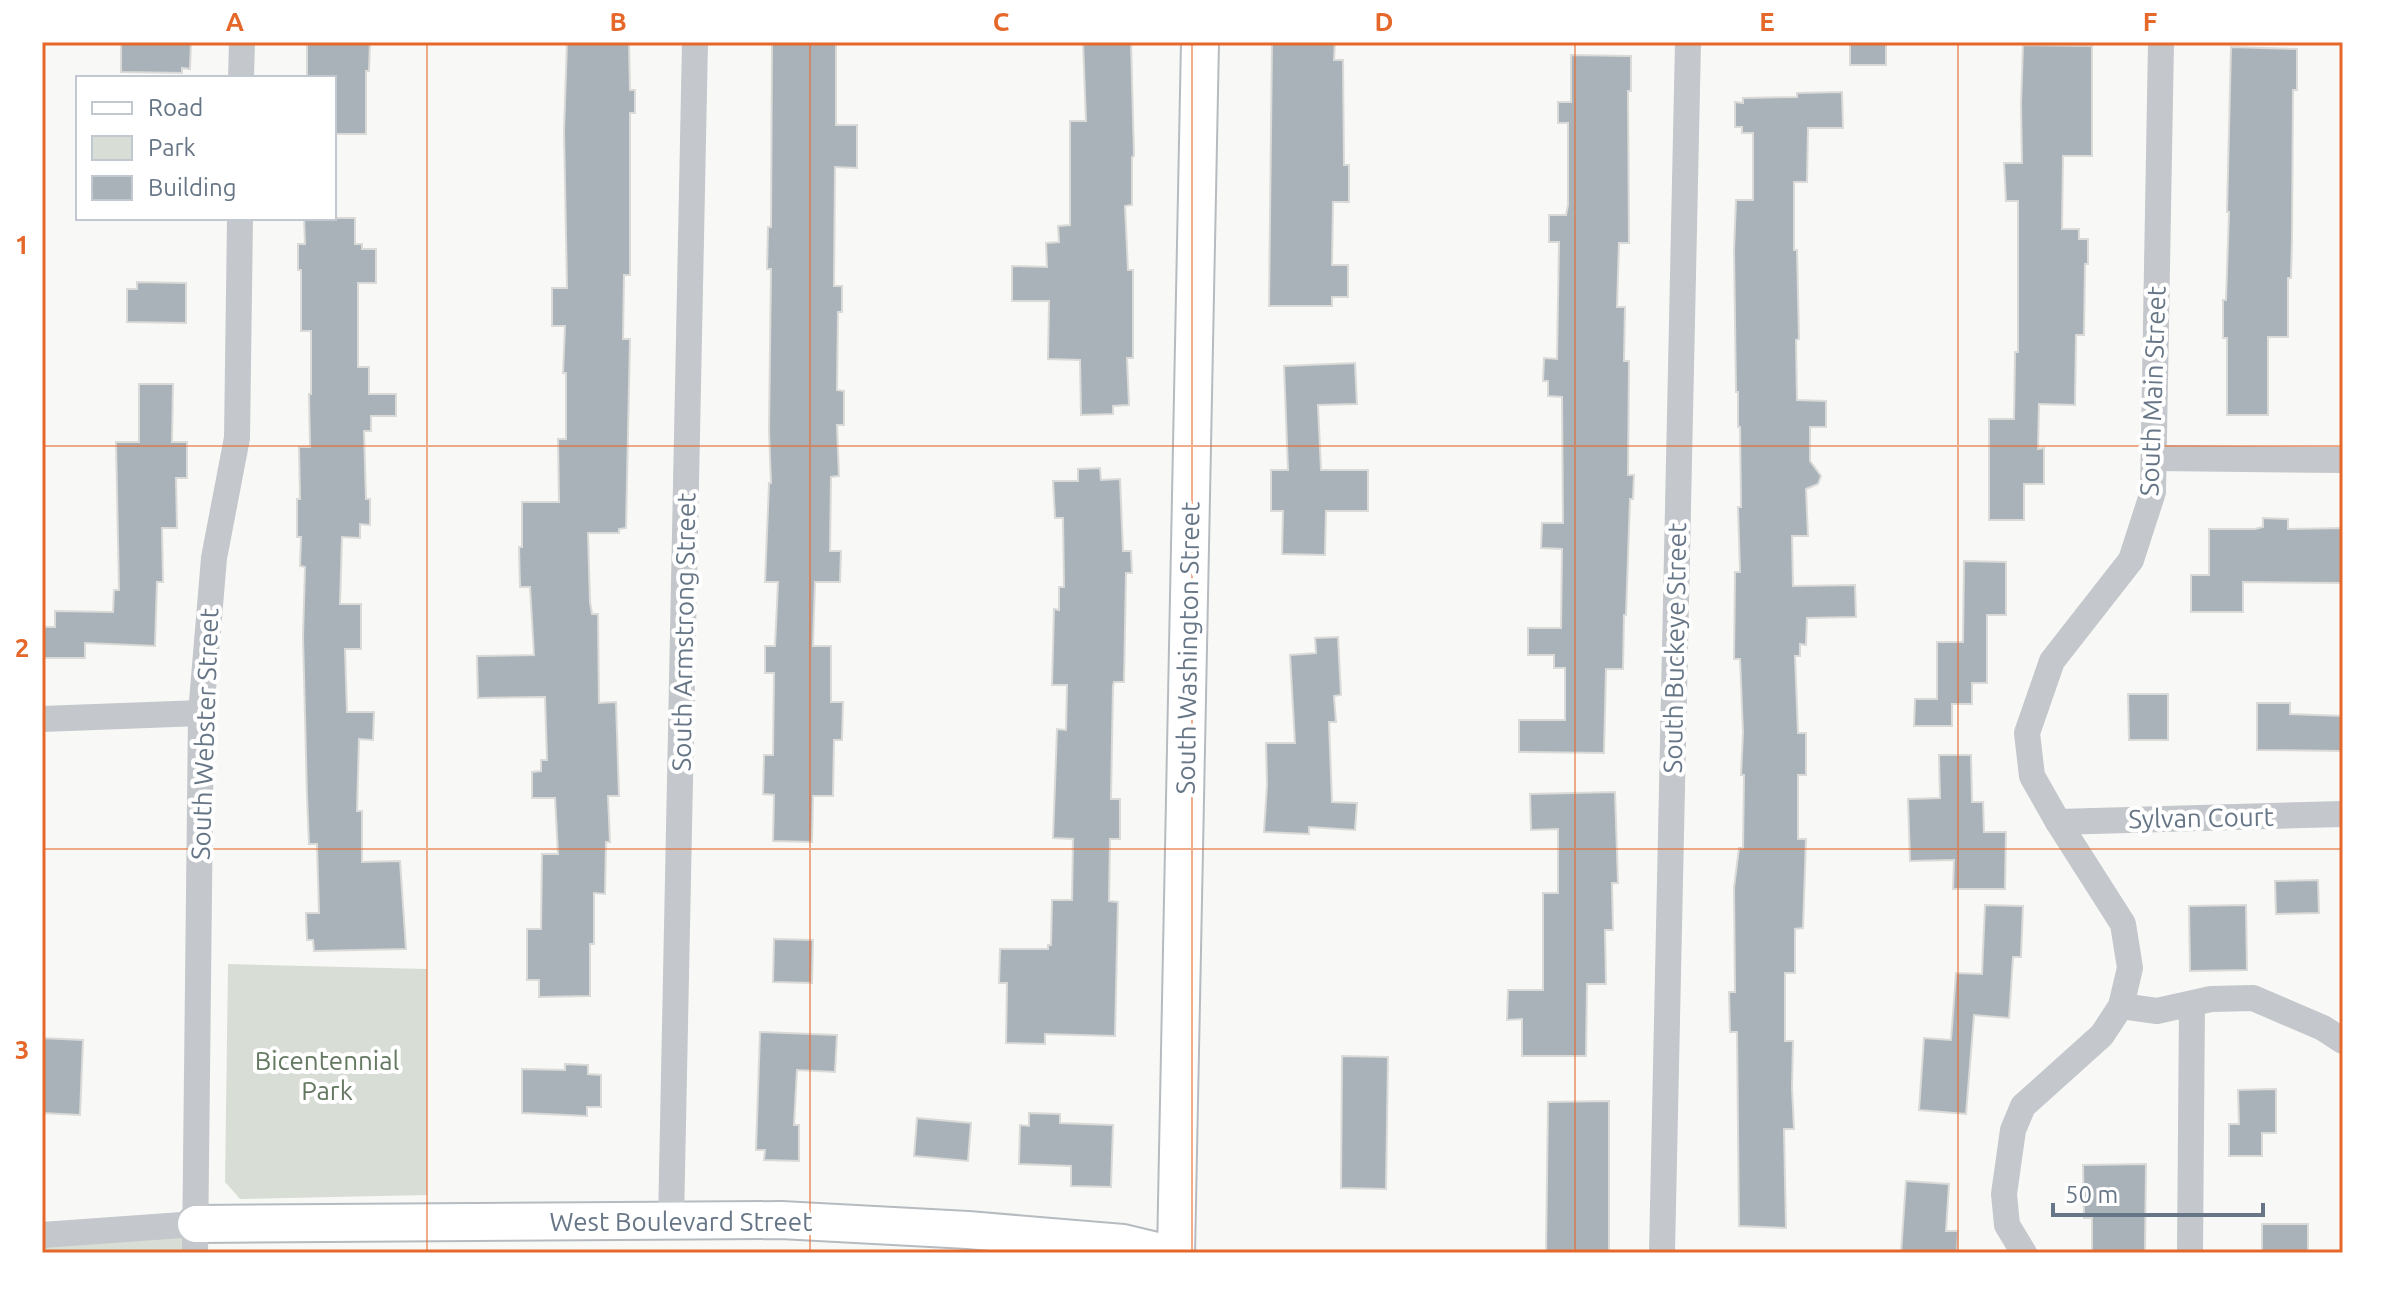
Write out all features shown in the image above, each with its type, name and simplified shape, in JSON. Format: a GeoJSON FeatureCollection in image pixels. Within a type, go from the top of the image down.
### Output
{"type":"FeatureCollection","features":[{"type":"Feature","properties":{"kind":"main road","name":"South Washington Street"},"geometry":{"type":"LineString","coordinates":[[1176,1253],[1200,42]]}},
{"type":"Feature","properties":{"kind":"main road","name":"West Boulevard Street"},"geometry":{"type":"LineString","coordinates":[[195,1238],[781,1220],[968,1230],[1123,1243],[1165,1253]]}},
{"type":"Feature","properties":{"kind":"street"},"geometry":{"type":"LineString","coordinates":[[241,76],[242,42]]}},
{"type":"Feature","properties":{"kind":"street","name":"South Armstrong Street"},"geometry":{"type":"LineString","coordinates":[[671,1222],[695,42]]}},
{"type":"Feature","properties":{"kind":"street","name":"South Buckeye Street"},"geometry":{"type":"LineString","coordinates":[[1662,1253],[1688,42]]}},
{"type":"Feature","properties":{"kind":"street","name":"South Main Street"},"geometry":{"type":"LineString","coordinates":[[2024,1253],[2007,1225],[2004,1194],[2013,1130],[2023,1106],[2102,1035],[2121,1006],[2130,968],[2123,924],[2032,776],[2027,733],[2052,661],[2131,560],[2153,492],[2161,42]]}},
{"type":"Feature","properties":{"kind":"street","name":"South Webster Street"},"geometry":{"type":"LineString","coordinates":[[195,1238],[201,713],[214,558],[237,438],[240,220]]}},
{"type":"Feature","properties":{"kind":"street"},"geometry":{"type":"LineString","coordinates":[[2154,458],[2343,460]]}},
{"type":"Feature","properties":{"kind":"street"},"geometry":{"type":"LineString","coordinates":[[42,719],[201,713]]}},
{"type":"Feature","properties":{"kind":"street","name":"Sylvan Court"},"geometry":{"type":"LineString","coordinates":[[2058,822],[2343,814]]}},
{"type":"Feature","properties":{"kind":"street"},"geometry":{"type":"LineString","coordinates":[[2121,1006],[2157,1011],[2211,999],[2253,998],[2323,1028],[2343,1041]]}},
{"type":"Feature","properties":{"kind":"street"},"geometry":{"type":"LineString","coordinates":[[2190,1253],[2192,1004]]}},
{"type":"Feature","properties":{"kind":"street"},"geometry":{"type":"LineString","coordinates":[[42,1235],[195,1238]]}},
{"type":"Feature","properties":{"kind":"green space","name":"Bicentennial Park"},"geometry":{"type":"Polygon","coordinates":[[[228,964],[427,969],[427,1195],[240,1199],[225,1182],[228,964]]]}},
{"type":"Feature","properties":{"kind":"green space"},"geometry":{"type":"Polygon","coordinates":[[[196,1224],[195,1253],[42,1253],[42,1235],[196,1224]]]}},
{"type":"Feature","properties":{"kind":"building"},"geometry":{"type":"Polygon","coordinates":[[[121,42],[191,42],[190,69],[182,68],[182,73],[121,72],[121,42]]]}},
{"type":"Feature","properties":{"kind":"building"},"geometry":{"type":"Polygon","coordinates":[[[370,42],[369,71],[366,71],[366,134],[336,134],[336,76],[307,76],[307,44],[370,42]]]}},
{"type":"Feature","properties":{"kind":"building"},"geometry":{"type":"Polygon","coordinates":[[[567,42],[629,42],[630,90],[635,90],[635,113],[630,113],[630,275],[624,275],[623,339],[630,339],[626,528],[619,529],[619,533],[588,533],[590,602],[592,614],[598,614],[599,703],[616,702],[619,796],[608,796],[610,842],[606,842],[605,894],[594,893],[590,996],[539,997],[539,980],[527,980],[527,929],[541,929],[542,854],[558,854],[555,798],[532,798],[532,772],[541,771],[541,760],[547,760],[545,697],[478,698],[477,656],[534,655],[530,587],[520,587],[522,502],[559,502],[558,439],[566,439],[566,373],[563,373],[565,326],[552,326],[552,288],[567,288],[564,131],[567,42]]]}},
{"type":"Feature","properties":{"kind":"building"},"geometry":{"type":"Polygon","coordinates":[[[772,42],[836,42],[836,125],[857,125],[857,168],[835,167],[834,286],[842,286],[842,312],[838,312],[837,390],[844,391],[844,425],[837,425],[839,476],[831,477],[830,551],[841,551],[840,582],[815,582],[813,646],[831,646],[831,702],[843,702],[842,740],[834,740],[833,796],[813,796],[812,842],[773,841],[774,795],[763,794],[764,755],[773,755],[774,673],[765,673],[765,646],[775,646],[778,582],[765,582],[771,483],[771,269],[767,269],[768,227],[771,227],[772,42]]]}},
{"type":"Feature","properties":{"kind":"building"},"geometry":{"type":"Polygon","coordinates":[[[1083,42],[1131,42],[1134,156],[1132,205],[1125,206],[1128,270],[1133,270],[1133,358],[1127,358],[1129,405],[1113,406],[1113,414],[1081,415],[1080,360],[1048,359],[1049,301],[1012,301],[1012,266],[1047,267],[1046,243],[1059,242],[1058,226],[1070,225],[1070,121],[1086,121],[1083,42]]]}},
{"type":"Feature","properties":{"kind":"building"},"geometry":{"type":"Polygon","coordinates":[[[1272,42],[1335,42],[1334,60],[1343,60],[1344,165],[1349,165],[1349,202],[1333,202],[1332,265],[1348,265],[1348,297],[1332,297],[1332,306],[1269,306],[1272,42]]]}},
{"type":"Feature","properties":{"kind":"building"},"geometry":{"type":"Polygon","coordinates":[[[1850,42],[1886,42],[1886,65],[1850,65],[1850,42]]]}},
{"type":"Feature","properties":{"kind":"building"},"geometry":{"type":"Polygon","coordinates":[[[2023,45],[2092,46],[2092,156],[2063,156],[2062,229],[2079,229],[2079,239],[2088,239],[2084,335],[2076,335],[2075,405],[2039,404],[2038,449],[2044,448],[2044,484],[2024,484],[2024,520],[1989,520],[1989,419],[2014,419],[2015,352],[2018,352],[2018,201],[2006,201],[2004,163],[2022,163],[2023,45]]]}},
{"type":"Feature","properties":{"kind":"building"},"geometry":{"type":"Polygon","coordinates":[[[2231,47],[2297,49],[2297,90],[2293,90],[2288,337],[2268,337],[2268,415],[2227,415],[2227,338],[2223,338],[2223,300],[2226,300],[2229,212],[2231,47]]]}},
{"type":"Feature","properties":{"kind":"building"},"geometry":{"type":"Polygon","coordinates":[[[1571,55],[1631,56],[1631,91],[1628,91],[1629,243],[1619,243],[1617,307],[1625,307],[1624,361],[1629,361],[1628,475],[1634,475],[1633,499],[1630,499],[1623,669],[1606,669],[1604,753],[1519,752],[1519,720],[1565,720],[1565,668],[1554,668],[1554,655],[1528,655],[1528,628],[1561,628],[1562,549],[1541,548],[1542,523],[1563,523],[1562,397],[1548,396],[1548,381],[1543,381],[1544,358],[1557,359],[1559,242],[1549,242],[1549,215],[1566,215],[1568,205],[1568,123],[1558,123],[1558,102],[1571,102],[1571,55]]]}},
{"type":"Feature","properties":{"kind":"building"},"geometry":{"type":"Polygon","coordinates":[[[1842,92],[1843,128],[1808,128],[1807,182],[1794,182],[1799,339],[1796,340],[1797,400],[1826,401],[1826,427],[1810,427],[1810,461],[1821,476],[1818,484],[1806,489],[1808,536],[1792,536],[1793,586],[1855,585],[1856,617],[1807,618],[1806,645],[1800,644],[1800,656],[1795,656],[1798,733],[1806,733],[1806,775],[1798,775],[1798,839],[1806,839],[1803,928],[1795,929],[1795,973],[1785,973],[1785,1041],[1793,1041],[1794,1129],[1784,1129],[1786,1228],[1739,1226],[1737,1032],[1730,1032],[1729,992],[1735,992],[1734,888],[1739,848],[1743,848],[1744,775],[1741,775],[1740,659],[1734,659],[1735,572],[1740,572],[1738,507],[1741,507],[1734,250],[1736,200],[1753,200],[1753,133],[1742,133],[1742,127],[1735,127],[1735,102],[1743,103],[1743,98],[1842,92]]]}},
{"type":"Feature","properties":{"kind":"building"},"geometry":{"type":"Polygon","coordinates":[[[355,218],[355,244],[362,244],[362,249],[376,249],[376,283],[358,283],[358,367],[369,367],[369,394],[396,394],[396,416],[371,416],[371,431],[364,431],[370,525],[360,524],[360,538],[342,537],[340,604],[361,604],[361,649],[345,649],[347,712],[374,712],[373,740],[359,739],[357,811],[362,811],[362,862],[400,861],[406,949],[314,951],[313,940],[307,940],[306,913],[319,913],[317,844],[309,844],[307,796],[303,636],[305,567],[300,566],[301,537],[297,537],[299,447],[310,447],[311,331],[301,331],[301,270],[298,270],[298,244],[305,244],[304,220],[355,218]]]}},
{"type":"Feature","properties":{"kind":"building"},"geometry":{"type":"Polygon","coordinates":[[[137,282],[186,283],[186,323],[127,322],[127,289],[137,289],[137,282]]]}},
{"type":"Feature","properties":{"kind":"building"},"geometry":{"type":"Polygon","coordinates":[[[1355,363],[1357,404],[1318,405],[1321,470],[1368,470],[1368,511],[1326,511],[1325,555],[1282,554],[1283,511],[1271,511],[1271,470],[1288,470],[1284,366],[1355,363]]]}},
{"type":"Feature","properties":{"kind":"building"},"geometry":{"type":"Polygon","coordinates":[[[139,384],[173,384],[172,442],[187,442],[187,478],[176,478],[177,528],[162,528],[163,582],[157,582],[155,646],[85,643],[85,658],[42,658],[42,627],[55,627],[55,611],[113,612],[114,590],[119,590],[116,442],[139,442],[139,384]]]}},
{"type":"Feature","properties":{"kind":"building"},"geometry":{"type":"Polygon","coordinates":[[[1100,468],[1101,480],[1120,479],[1123,551],[1131,551],[1132,573],[1126,573],[1124,682],[1114,682],[1113,686],[1111,799],[1120,799],[1120,839],[1110,839],[1109,901],[1118,902],[1115,1036],[1045,1034],[1045,1044],[1006,1043],[1007,983],[999,983],[1000,949],[1048,949],[1051,945],[1052,900],[1072,900],[1073,839],[1053,838],[1057,729],[1066,730],[1067,685],[1052,685],[1054,609],[1059,610],[1059,587],[1064,587],[1063,518],[1055,518],[1053,481],[1078,481],[1078,469],[1100,468]]]}},
{"type":"Feature","properties":{"kind":"building"},"geometry":{"type":"Polygon","coordinates":[[[2263,518],[2288,519],[2288,529],[2343,528],[2343,583],[2243,582],[2243,612],[2191,612],[2191,575],[2209,575],[2209,529],[2255,529],[2263,527],[2263,518]]]}},
{"type":"Feature","properties":{"kind":"building"},"geometry":{"type":"Polygon","coordinates":[[[1964,561],[2006,562],[2006,615],[1987,615],[1987,683],[1972,683],[1972,704],[1952,704],[1952,726],[1914,726],[1915,699],[1937,699],[1937,642],[1963,642],[1964,561]]]}},
{"type":"Feature","properties":{"kind":"building"},"geometry":{"type":"Polygon","coordinates":[[[1338,637],[1341,695],[1334,696],[1336,722],[1329,722],[1332,802],[1357,803],[1355,830],[1309,827],[1309,834],[1264,832],[1266,743],[1295,743],[1290,655],[1316,653],[1315,638],[1338,637]]]}},
{"type":"Feature","properties":{"kind":"building"},"geometry":{"type":"Polygon","coordinates":[[[2128,694],[2168,694],[2168,740],[2129,740],[2128,694]]]}},
{"type":"Feature","properties":{"kind":"building"},"geometry":{"type":"Polygon","coordinates":[[[2257,703],[2290,703],[2290,714],[2343,716],[2343,751],[2257,750],[2257,703]]]}},
{"type":"Feature","properties":{"kind":"building"},"geometry":{"type":"Polygon","coordinates":[[[1939,755],[1971,755],[1972,802],[1983,802],[1984,832],[2006,832],[2005,889],[1953,889],[1954,860],[1910,861],[1908,799],[1940,798],[1939,755]]]}},
{"type":"Feature","properties":{"kind":"building"},"geometry":{"type":"Polygon","coordinates":[[[1615,792],[1618,883],[1612,883],[1613,930],[1605,930],[1606,984],[1587,984],[1586,1056],[1522,1056],[1522,1019],[1507,1020],[1508,990],[1543,990],[1543,893],[1558,893],[1558,829],[1531,830],[1530,794],[1615,792]]]}},
{"type":"Feature","properties":{"kind":"building"},"geometry":{"type":"Polygon","coordinates":[[[2318,880],[2319,913],[2276,914],[2275,881],[2318,880]]]}},
{"type":"Feature","properties":{"kind":"building"},"geometry":{"type":"Polygon","coordinates":[[[1985,905],[2023,906],[2021,957],[2013,957],[2009,1018],[1974,1015],[1966,1114],[1919,1110],[1924,1038],[1951,1040],[1956,973],[1982,974],[1985,905]]]}},
{"type":"Feature","properties":{"kind":"building"},"geometry":{"type":"Polygon","coordinates":[[[2246,905],[2247,970],[2190,971],[2189,906],[2246,905]]]}},
{"type":"Feature","properties":{"kind":"building"},"geometry":{"type":"Polygon","coordinates":[[[774,939],[813,940],[812,983],[773,982],[774,939]]]}},
{"type":"Feature","properties":{"kind":"building"},"geometry":{"type":"Polygon","coordinates":[[[760,1032],[837,1035],[835,1072],[797,1070],[794,1125],[799,1125],[799,1161],[764,1160],[765,1150],[756,1150],[760,1032]]]}},
{"type":"Feature","properties":{"kind":"building"},"geometry":{"type":"Polygon","coordinates":[[[42,1038],[83,1040],[80,1115],[42,1113],[42,1038]]]}},
{"type":"Feature","properties":{"kind":"building"},"geometry":{"type":"Polygon","coordinates":[[[1342,1056],[1388,1057],[1386,1189],[1341,1188],[1342,1056]]]}},
{"type":"Feature","properties":{"kind":"building"},"geometry":{"type":"Polygon","coordinates":[[[565,1064],[588,1065],[588,1074],[601,1075],[601,1107],[587,1107],[587,1116],[522,1113],[522,1069],[565,1070],[565,1064]]]}},
{"type":"Feature","properties":{"kind":"building"},"geometry":{"type":"Polygon","coordinates":[[[2276,1089],[2276,1133],[2262,1133],[2262,1156],[2229,1156],[2229,1124],[2239,1124],[2238,1090],[2276,1089]]]}},
{"type":"Feature","properties":{"kind":"building"},"geometry":{"type":"Polygon","coordinates":[[[1609,1101],[1609,1253],[1546,1253],[1548,1102],[1609,1101]]]}},
{"type":"Feature","properties":{"kind":"building"},"geometry":{"type":"Polygon","coordinates":[[[1029,1113],[1060,1114],[1060,1123],[1113,1125],[1111,1187],[1071,1186],[1071,1166],[1019,1164],[1020,1125],[1029,1126],[1029,1113]]]}},
{"type":"Feature","properties":{"kind":"building"},"geometry":{"type":"Polygon","coordinates":[[[917,1118],[971,1123],[968,1161],[914,1156],[917,1118]]]}},
{"type":"Feature","properties":{"kind":"building"},"geometry":{"type":"Polygon","coordinates":[[[2146,1164],[2145,1253],[2092,1253],[2092,1218],[2084,1218],[2083,1165],[2146,1164]]]}},
{"type":"Feature","properties":{"kind":"building"},"geometry":{"type":"Polygon","coordinates":[[[1906,1181],[1949,1184],[1946,1231],[1958,1231],[1957,1253],[1901,1253],[1906,1181]]]}},
{"type":"Feature","properties":{"kind":"building"},"geometry":{"type":"Polygon","coordinates":[[[2262,1224],[2308,1224],[2308,1253],[2262,1253],[2262,1224]]]}}]}
